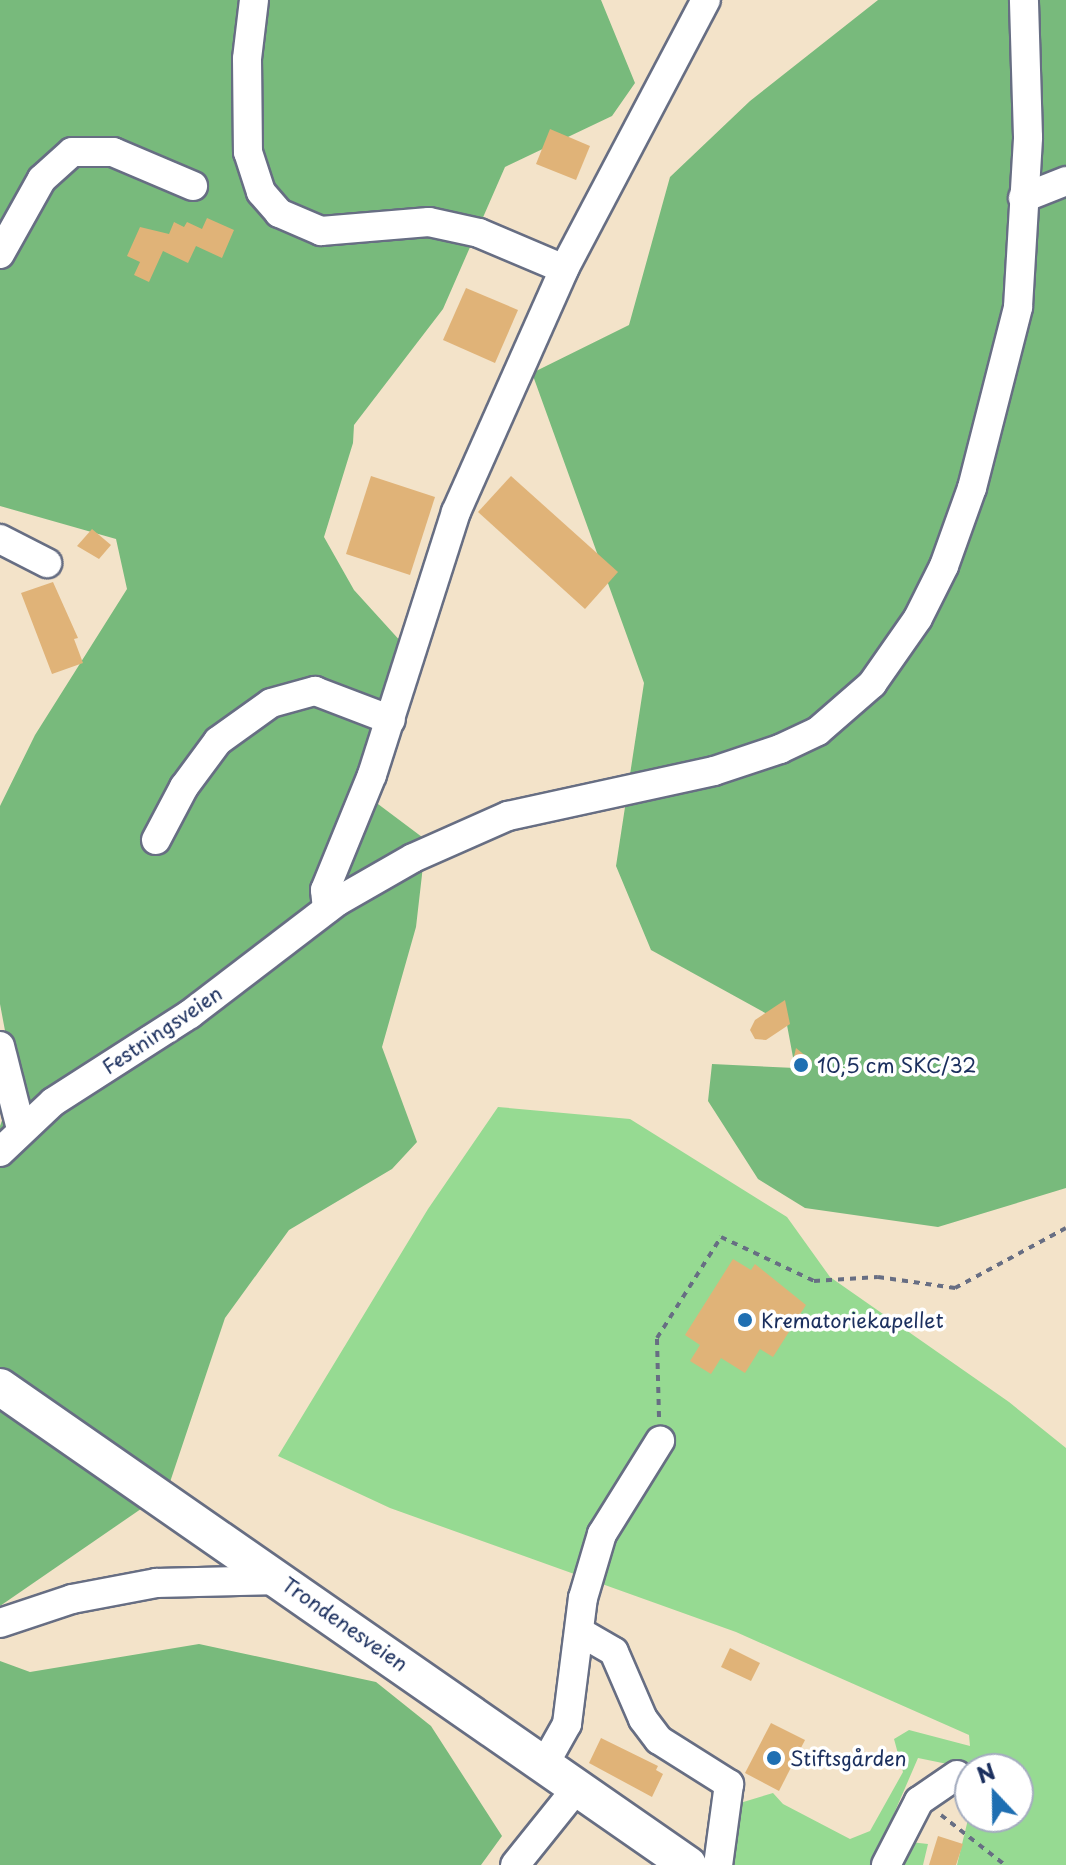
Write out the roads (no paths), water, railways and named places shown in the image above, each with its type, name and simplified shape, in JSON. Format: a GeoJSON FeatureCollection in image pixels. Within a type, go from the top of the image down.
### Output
{"type":"FeatureCollection","features":[{"type":"Feature","properties":{"kind":"main road","name":"Trondenesveien"},"geometry":{"type":"LineString","coordinates":[[0,1387],[688,1865]]}},
{"type":"Feature","properties":{"kind":"street"},"geometry":{"type":"LineString","coordinates":[[254,0],[247,59],[248,152],[261,192],[279,213],[321,231],[429,222],[479,233],[564,269]]}},
{"type":"Feature","properties":{"kind":"street"},"geometry":{"type":"LineString","coordinates":[[327,909],[325,890],[391,720],[409,647],[456,512],[564,269],[706,0]]}},
{"type":"Feature","properties":{"kind":"street","name":"Festningsveien"},"geometry":{"type":"LineString","coordinates":[[0,1152],[53,1102],[190,1014],[327,909],[413,858],[508,816],[714,771],[797,742],[818,731],[872,684],[932,594],[972,488],[1018,307],[1028,137],[1024,0]]}},
{"type":"Feature","properties":{"kind":"street"},"geometry":{"type":"LineString","coordinates":[[0,254],[42,179],[72,152],[113,152],[193,186]]}},
{"type":"Feature","properties":{"kind":"street"},"geometry":{"type":"LineString","coordinates":[[1023,198],[1066,181]]}},
{"type":"Feature","properties":{"kind":"street"},"geometry":{"type":"LineString","coordinates":[[0,539],[47,563]]}},
{"type":"Feature","properties":{"kind":"street"},"geometry":{"type":"LineString","coordinates":[[156,840],[184,787],[218,741],[271,703],[315,691],[391,720]]}},
{"type":"Feature","properties":{"kind":"street"},"geometry":{"type":"LineString","coordinates":[[0,1046],[21,1129]]}},
{"type":"Feature","properties":{"kind":"street"},"geometry":{"type":"LineString","coordinates":[[544,1765],[567,1724],[589,1571],[602,1534],[660,1441]]}},
{"type":"Feature","properties":{"kind":"street"},"geometry":{"type":"LineString","coordinates":[[0,1623],[72,1599],[156,1583],[281,1580]]}},
{"type":"Feature","properties":{"kind":"street"},"geometry":{"type":"LineString","coordinates":[[580,1632],[614,1652],[643,1719],[659,1740],[729,1784],[718,1865]]}},
{"type":"Feature","properties":{"kind":"street"},"geometry":{"type":"LineString","coordinates":[[886,1865],[919,1801],[954,1777]]}},
{"type":"Feature","properties":{"kind":"street"},"geometry":{"type":"LineString","coordinates":[[515,1865],[577,1788]]}},
{"type":"Feature","properties":{"kind":"place","name":"10,5 cm SKC/32"},"geometry":{"type":"Point","coordinates":[801,1065]}},
{"type":"Feature","properties":{"kind":"place","name":"Krematoriekapellet"},"geometry":{"type":"Point","coordinates":[745,1320]}},
{"type":"Feature","properties":{"kind":"place","name":"Stiftsgården"},"geometry":{"type":"Point","coordinates":[774,1758]}}]}
